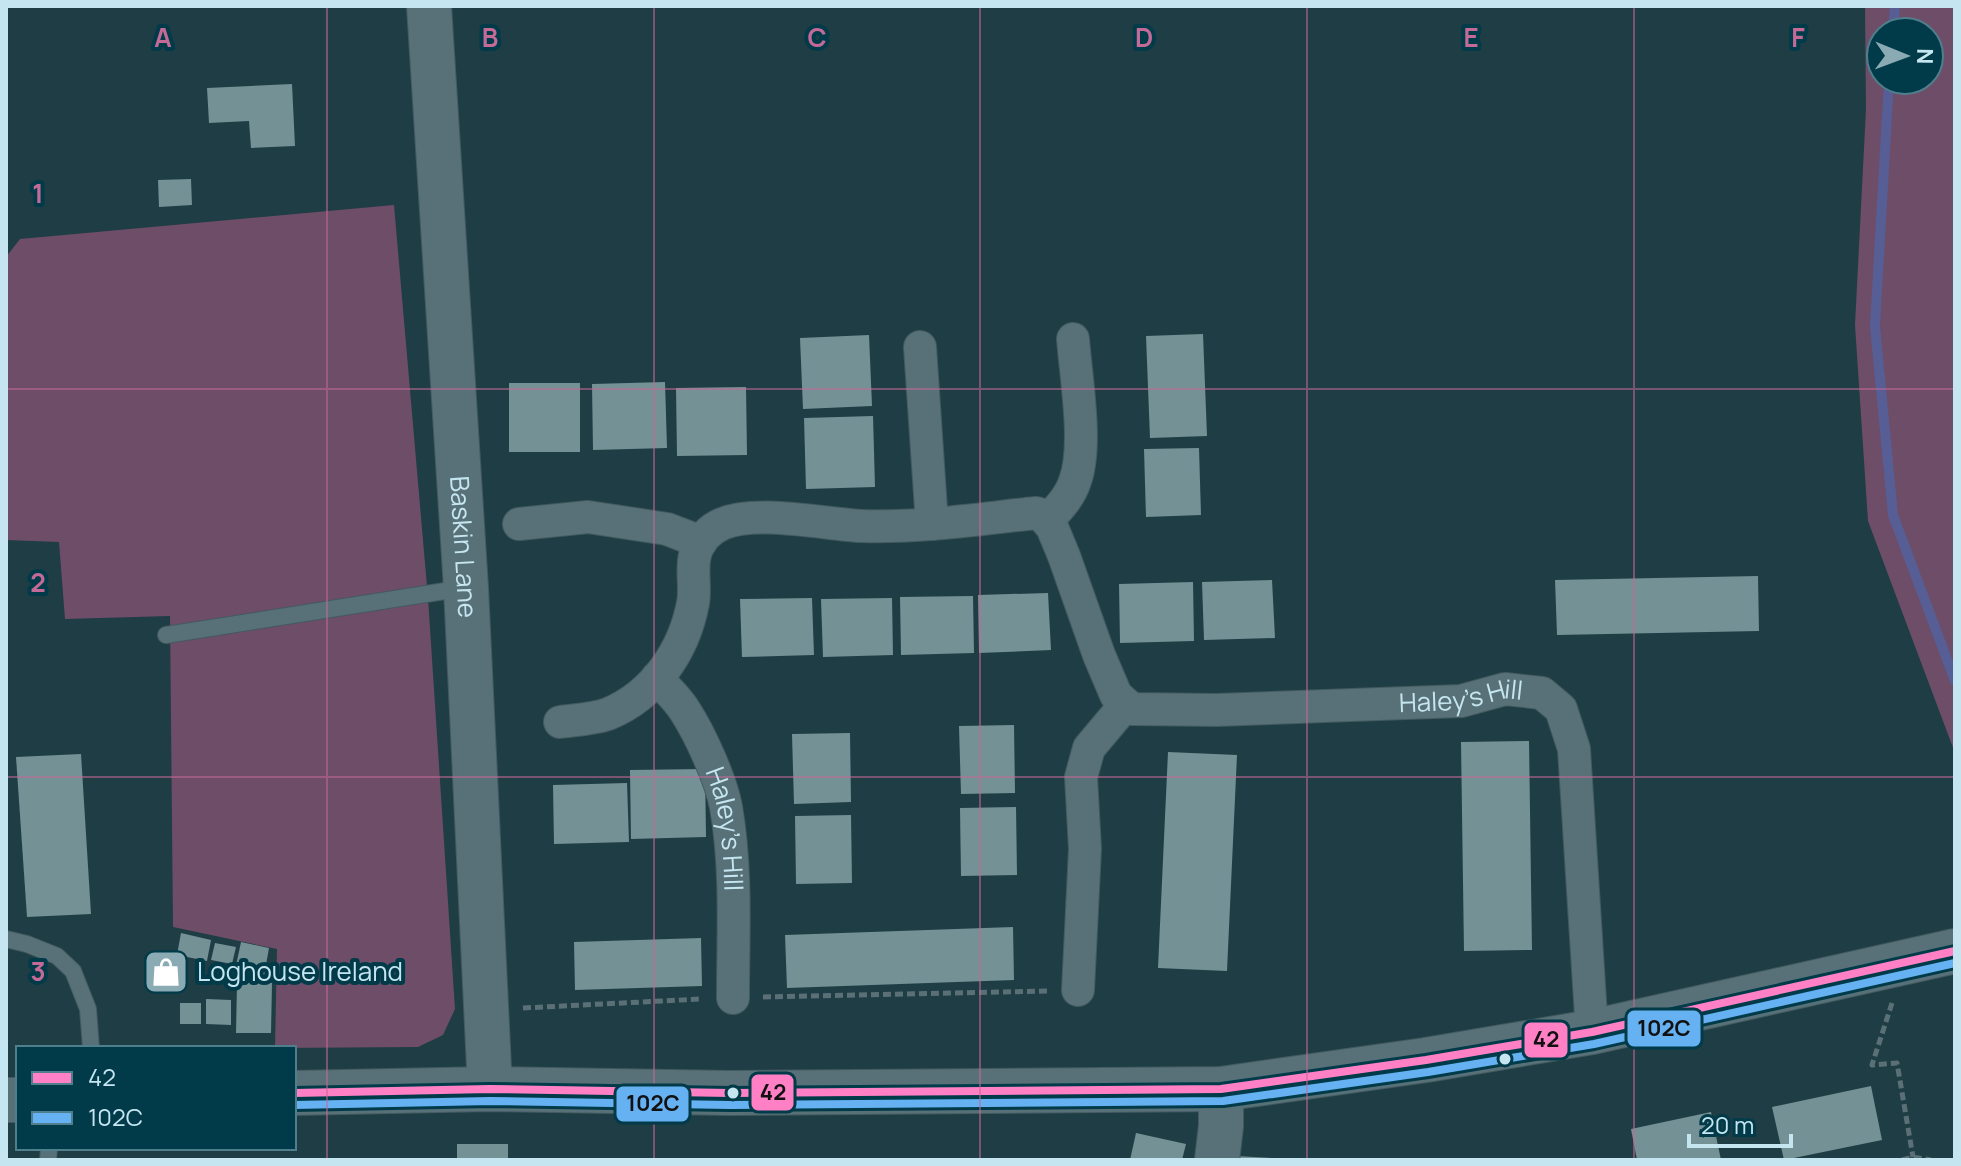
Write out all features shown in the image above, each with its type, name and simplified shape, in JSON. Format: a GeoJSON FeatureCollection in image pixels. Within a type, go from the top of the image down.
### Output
{"type":"FeatureCollection","features":[{"type":"Feature","properties":{"kind":"main road","name":"Baskin Lane"},"geometry":{"type":"LineString","coordinates":[[429,6],[466,588],[490,1089]]}},
{"type":"Feature","properties":{"kind":"main road"},"geometry":{"type":"LineString","coordinates":[[296,1093],[490,1089],[730,1093],[1221,1089],[1426,1060],[1592,1032],[1955,951]]}},
{"type":"Feature","properties":{"kind":"main road"},"geometry":{"type":"LineString","coordinates":[[1217,1160],[1221,1089]]}},
{"type":"Feature","properties":{"kind":"street"},"geometry":{"type":"LineString","coordinates":[[1047,521],[1065,501],[1075,481],[1080,459],[1081,434],[1073,339]]}},
{"type":"Feature","properties":{"kind":"street"},"geometry":{"type":"LineString","coordinates":[[920,347],[932,524]]}},
{"type":"Feature","properties":{"kind":"street"},"geometry":{"type":"LineString","coordinates":[[560,722],[607,714],[641,695],[665,670],[684,636],[693,601],[695,555],[705,536],[723,523],[768,517],[860,526],[1042,515],[1052,527],[1064,556],[1116,695],[1126,704],[1089,748],[1081,777],[1085,849],[1078,990]]}},
{"type":"Feature","properties":{"kind":"street"},"geometry":{"type":"LineString","coordinates":[[519,524],[588,517],[667,529],[701,542]]}},
{"type":"Feature","properties":{"kind":"street","name":"Haley's Hill"},"geometry":{"type":"LineString","coordinates":[[657,678],[685,709],[708,753],[725,804],[732,856],[733,998]]}},
{"type":"Feature","properties":{"kind":"street","name":"Haley's Hill"},"geometry":{"type":"LineString","coordinates":[[1126,704],[1131,709],[1217,710],[1461,701],[1505,689],[1542,693],[1561,709],[1574,749],[1592,1032]]}},
{"type":"Feature","properties":{"kind":"lane"},"geometry":{"type":"LineString","coordinates":[[166,635],[466,588]]}},
{"type":"Feature","properties":{"kind":"lane"},"geometry":{"type":"LineString","coordinates":[[6,939],[57,956],[73,971],[88,1009],[91,1046]]}},
{"type":"Feature","properties":{"kind":"path"},"geometry":{"type":"LineString","coordinates":[[1905,964],[1872,1065],[1897,1063],[1913,1157]]}},
{"type":"Feature","properties":{"kind":"path"},"geometry":{"type":"LineString","coordinates":[[487,1010],[733,998],[1078,990]]}},
{"type":"Feature","properties":{"kind":"path"},"geometry":{"type":"LineString","coordinates":[[1902,1160],[1913,1157],[1931,1160]]}},
{"type":"Feature","properties":{"kind":"shaded area"},"geometry":{"type":"Polygon","coordinates":[[[1865,6],[1955,6],[1955,753],[1868,521],[1855,325],[1866,96],[1945,96],[1945,16],[1865,16],[1865,6]]]}},
{"type":"Feature","properties":{"kind":"shaded area"},"geometry":{"type":"Polygon","coordinates":[[[394,205],[428,598],[455,1009],[443,1035],[418,1047],[275,1046],[277,949],[173,927],[170,616],[65,619],[59,542],[6,540],[6,257],[20,239],[394,205]]]}},
{"type":"Feature","properties":{"kind":"building"},"geometry":{"type":"Polygon","coordinates":[[[292,84],[295,146],[251,148],[249,121],[209,123],[207,88],[292,84]]]}},
{"type":"Feature","properties":{"kind":"building"},"geometry":{"type":"Polygon","coordinates":[[[191,179],[192,205],[159,207],[158,180],[191,179]]]}},
{"type":"Feature","properties":{"kind":"building"},"geometry":{"type":"Polygon","coordinates":[[[1203,334],[1207,436],[1150,438],[1146,336],[1203,334]]]}},
{"type":"Feature","properties":{"kind":"building"},"geometry":{"type":"Polygon","coordinates":[[[869,335],[872,406],[803,409],[800,338],[869,335]]]}},
{"type":"Feature","properties":{"kind":"building"},"geometry":{"type":"Polygon","coordinates":[[[665,382],[667,448],[593,450],[592,384],[665,382]]]}},
{"type":"Feature","properties":{"kind":"building"},"geometry":{"type":"Polygon","coordinates":[[[509,383],[580,383],[580,452],[509,452],[509,383]]]}},
{"type":"Feature","properties":{"kind":"building"},"geometry":{"type":"Polygon","coordinates":[[[746,387],[747,455],[677,456],[676,388],[746,387]]]}},
{"type":"Feature","properties":{"kind":"building"},"geometry":{"type":"Polygon","coordinates":[[[873,416],[875,487],[806,489],[804,418],[873,416]]]}},
{"type":"Feature","properties":{"kind":"building"},"geometry":{"type":"Polygon","coordinates":[[[1199,448],[1201,515],[1146,517],[1144,449],[1199,448]]]}},
{"type":"Feature","properties":{"kind":"building"},"geometry":{"type":"Polygon","coordinates":[[[1758,576],[1759,631],[1557,635],[1555,580],[1758,576]]]}},
{"type":"Feature","properties":{"kind":"building"},"geometry":{"type":"Polygon","coordinates":[[[1272,580],[1275,638],[1204,640],[1202,582],[1272,580]]]}},
{"type":"Feature","properties":{"kind":"building"},"geometry":{"type":"Polygon","coordinates":[[[1193,582],[1194,641],[1120,643],[1119,584],[1193,582]]]}},
{"type":"Feature","properties":{"kind":"building"},"geometry":{"type":"Polygon","coordinates":[[[1048,593],[1051,650],[979,653],[978,595],[1048,593]]]}},
{"type":"Feature","properties":{"kind":"building"},"geometry":{"type":"Polygon","coordinates":[[[973,596],[974,653],[901,655],[900,597],[973,596]]]}},
{"type":"Feature","properties":{"kind":"building"},"geometry":{"type":"Polygon","coordinates":[[[812,598],[814,655],[742,657],[740,599],[812,598]]]}},
{"type":"Feature","properties":{"kind":"building"},"geometry":{"type":"Polygon","coordinates":[[[892,598],[893,655],[823,657],[821,599],[892,598]]]}},
{"type":"Feature","properties":{"kind":"building"},"geometry":{"type":"Polygon","coordinates":[[[1014,725],[1015,793],[961,794],[959,726],[1014,725]]]}},
{"type":"Feature","properties":{"kind":"building"},"geometry":{"type":"Polygon","coordinates":[[[850,733],[851,802],[794,804],[792,734],[850,733]]]}},
{"type":"Feature","properties":{"kind":"building"},"geometry":{"type":"Polygon","coordinates":[[[1529,741],[1532,950],[1464,951],[1461,742],[1529,741]]]}},
{"type":"Feature","properties":{"kind":"building"},"geometry":{"type":"Polygon","coordinates":[[[1168,752],[1237,755],[1227,971],[1158,968],[1168,752]]]}},
{"type":"Feature","properties":{"kind":"building"},"geometry":{"type":"Polygon","coordinates":[[[81,754],[91,914],[27,917],[16,757],[81,754]]]}},
{"type":"Feature","properties":{"kind":"building"},"geometry":{"type":"Polygon","coordinates":[[[705,769],[706,837],[631,839],[630,770],[705,769]]]}},
{"type":"Feature","properties":{"kind":"building"},"geometry":{"type":"Polygon","coordinates":[[[627,783],[629,842],[554,844],[553,785],[627,783]]]}},
{"type":"Feature","properties":{"kind":"building"},"geometry":{"type":"Polygon","coordinates":[[[1016,807],[1017,875],[961,876],[960,808],[1016,807]]]}},
{"type":"Feature","properties":{"kind":"building"},"geometry":{"type":"Polygon","coordinates":[[[851,815],[852,883],[796,884],[795,816],[851,815]]]}},
{"type":"Feature","properties":{"kind":"building"},"geometry":{"type":"Polygon","coordinates":[[[1013,927],[1014,980],[787,988],[785,935],[1013,927]]]}},
{"type":"Feature","properties":{"kind":"building"},"geometry":{"type":"Polygon","coordinates":[[[181,933],[211,940],[207,961],[177,955],[181,933]]]}},
{"type":"Feature","properties":{"kind":"building"},"geometry":{"type":"Polygon","coordinates":[[[701,938],[702,986],[575,990],[574,942],[701,938]]]}},
{"type":"Feature","properties":{"kind":"building"},"geometry":{"type":"Polygon","coordinates":[[[241,942],[269,948],[264,976],[235,970],[241,942]]]}},
{"type":"Feature","properties":{"kind":"building"},"geometry":{"type":"Polygon","coordinates":[[[215,943],[236,947],[232,964],[211,960],[215,943]]]}},
{"type":"Feature","properties":{"kind":"building"},"geometry":{"type":"Polygon","coordinates":[[[237,983],[272,983],[271,1033],[236,1033],[237,983]]]}},
{"type":"Feature","properties":{"kind":"building"},"geometry":{"type":"Polygon","coordinates":[[[206,999],[231,1000],[231,1025],[206,1024],[206,999]]]}},
{"type":"Feature","properties":{"kind":"building"},"geometry":{"type":"Polygon","coordinates":[[[180,1003],[201,1003],[201,1024],[180,1024],[180,1003]]]}},
{"type":"Feature","properties":{"kind":"building"},"geometry":{"type":"Polygon","coordinates":[[[1871,1086],[1882,1140],[1784,1160],[1772,1107],[1871,1086]]]}},
{"type":"Feature","properties":{"kind":"building"},"geometry":{"type":"Polygon","coordinates":[[[1711,1112],[1721,1160],[1637,1160],[1631,1129],[1711,1112]]]}},
{"type":"Feature","properties":{"kind":"building"},"geometry":{"type":"Polygon","coordinates":[[[1136,1133],[1186,1144],[1182,1160],[1130,1160],[1136,1133]]]}},
{"type":"Feature","properties":{"kind":"building"},"geometry":{"type":"Polygon","coordinates":[[[457,1144],[508,1144],[508,1160],[457,1160],[457,1144]]]}},
{"type":"Feature","properties":{"kind":"building"},"geometry":{"type":"Polygon","coordinates":[[[1236,1156],[1272,1158],[1272,1160],[1235,1160],[1236,1156]]]}},
{"type":"Feature","properties":{"kind":"waterway"},"geometry":{"type":"LineString","coordinates":[[1894,16],[1895,6]]}},
{"type":"Feature","properties":{"kind":"waterway"},"geometry":{"type":"LineString","coordinates":[[1888,96],[1875,326],[1893,515],[1955,681]]}},
{"type":"Feature","properties":{"kind":"transit line","name":"42"},"geometry":{"type":"LineString","coordinates":[[296,1093],[490,1089],[730,1093],[1221,1089],[1426,1060],[1592,1032],[1955,951]]}},
{"type":"Feature","properties":{"kind":"transit line","name":"102C"},"geometry":{"type":"LineString","coordinates":[[296,1105],[490,1101],[730,1105],[1223,1101],[1428,1072],[1594,1044],[1955,963]]}},
{"type":"Feature","properties":{"kind":"place","name":"Loghouse Ireland"},"geometry":{"type":"Point","coordinates":[166,972]}}]}
